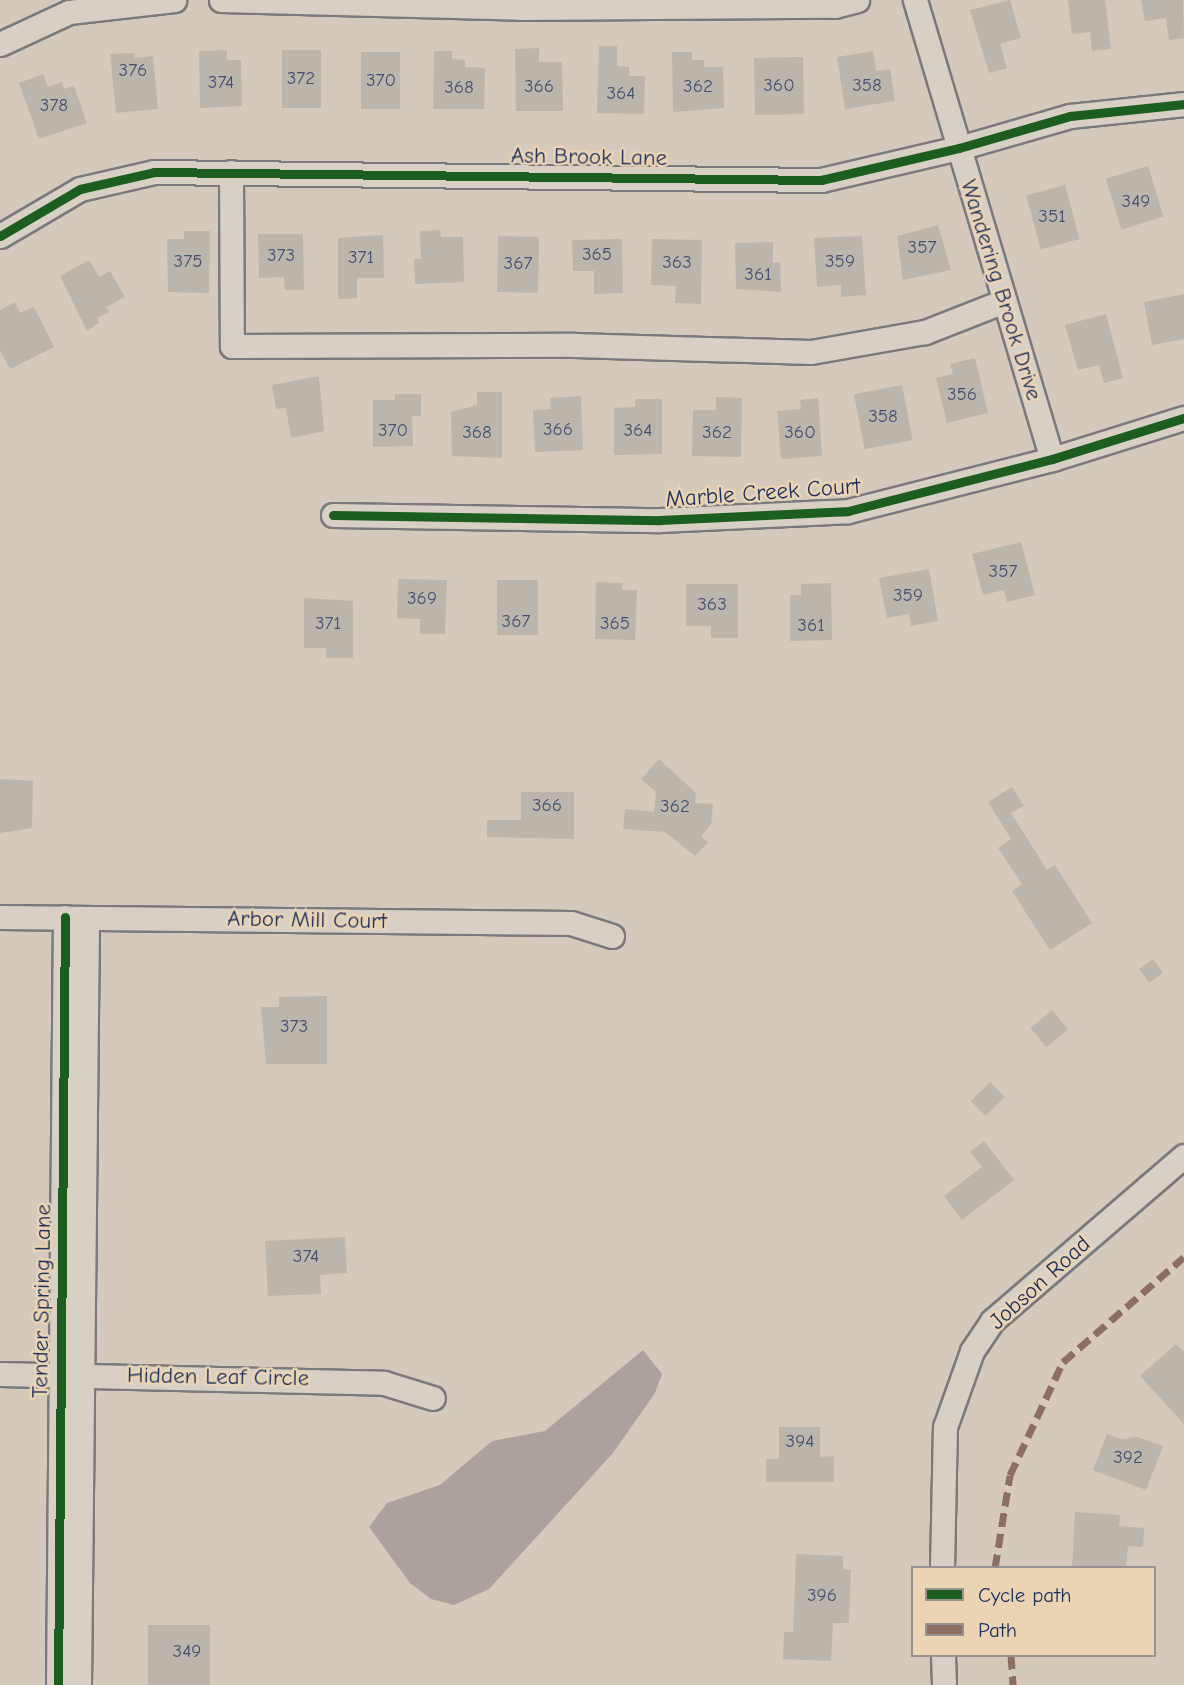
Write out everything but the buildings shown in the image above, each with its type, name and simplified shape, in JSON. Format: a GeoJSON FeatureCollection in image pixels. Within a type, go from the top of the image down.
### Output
{"type":"FeatureCollection","features":[{"type":"Feature","properties":{"kind":"street"},"geometry":{"type":"LineString","coordinates":[[0,44],[69,12],[174,0]]}},
{"type":"Feature","properties":{"kind":"street"},"geometry":{"type":"LineString","coordinates":[[221,0],[521,8],[835,6],[857,0]]}},
{"type":"Feature","properties":{"kind":"street","name":"Wandering Brook Drive"},"geometry":{"type":"LineString","coordinates":[[915,0],[1052,459]]}},
{"type":"Feature","properties":{"kind":"street","name":"Ash Brook Lane"},"geometry":{"type":"LineString","coordinates":[[0,236],[80,189],[154,172],[821,180],[959,148],[1070,116],[1184,104]]}},
{"type":"Feature","properties":{"kind":"street"},"geometry":{"type":"LineString","coordinates":[[231,172],[232,346],[574,345],[811,352],[925,332],[1004,301]]}},
{"type":"Feature","properties":{"kind":"street","name":"Marble Creek Court"},"geometry":{"type":"LineString","coordinates":[[333,515],[660,520],[848,511],[1052,459],[1184,418]]}},
{"type":"Feature","properties":{"kind":"street","name":"Arbor Mill Court"},"geometry":{"type":"LineString","coordinates":[[0,917],[571,923],[612,936]]}},
{"type":"Feature","properties":{"kind":"street","name":"Tender Spring Lane"},"geometry":{"type":"LineString","coordinates":[[58,1685],[71,1374],[76,918]]}},
{"type":"Feature","properties":{"kind":"street","name":"Jobson Road"},"geometry":{"type":"LineString","coordinates":[[942,1566],[944,1427],[972,1351],[992,1321],[1184,1156]]}},
{"type":"Feature","properties":{"kind":"street","name":"Hidden Leaf Circle"},"geometry":{"type":"LineString","coordinates":[[0,1374],[384,1383],[433,1398]]}},
{"type":"Feature","properties":{"kind":"street","name":"Tender Spring Lane"},"geometry":{"type":"LineString","coordinates":[[71,1374],[79,1685]]}},
{"type":"Feature","properties":{"kind":"street"},"geometry":{"type":"LineString","coordinates":[[943,1657],[944,1685]]}},
{"type":"Feature","properties":{"kind":"shaded area"},"geometry":{"type":"Polygon","coordinates":[[[643,1350],[662,1374],[655,1393],[613,1453],[489,1589],[454,1605],[431,1599],[410,1583],[369,1527],[387,1503],[440,1485],[492,1441],[545,1431],[643,1350]]]}},
{"type":"Feature","properties":{"kind":"marked path"},"geometry":{"type":"LineString","coordinates":[[995,1566],[1010,1475],[1063,1362],[1184,1257]]}},
{"type":"Feature","properties":{"kind":"marked path"},"geometry":{"type":"LineString","coordinates":[[1011,1657],[1013,1685]]}},
{"type":"Feature","properties":{"kind":"cycle path"},"geometry":{"type":"LineString","coordinates":[[0,236],[80,189],[154,172],[821,180],[959,148],[1070,116],[1184,104]]}},
{"type":"Feature","properties":{"kind":"cycle path"},"geometry":{"type":"LineString","coordinates":[[333,515],[660,520],[848,511],[1052,459],[1184,418]]}},
{"type":"Feature","properties":{"kind":"cycle path"},"geometry":{"type":"LineString","coordinates":[[58,1685],[65,917]]}}]}
